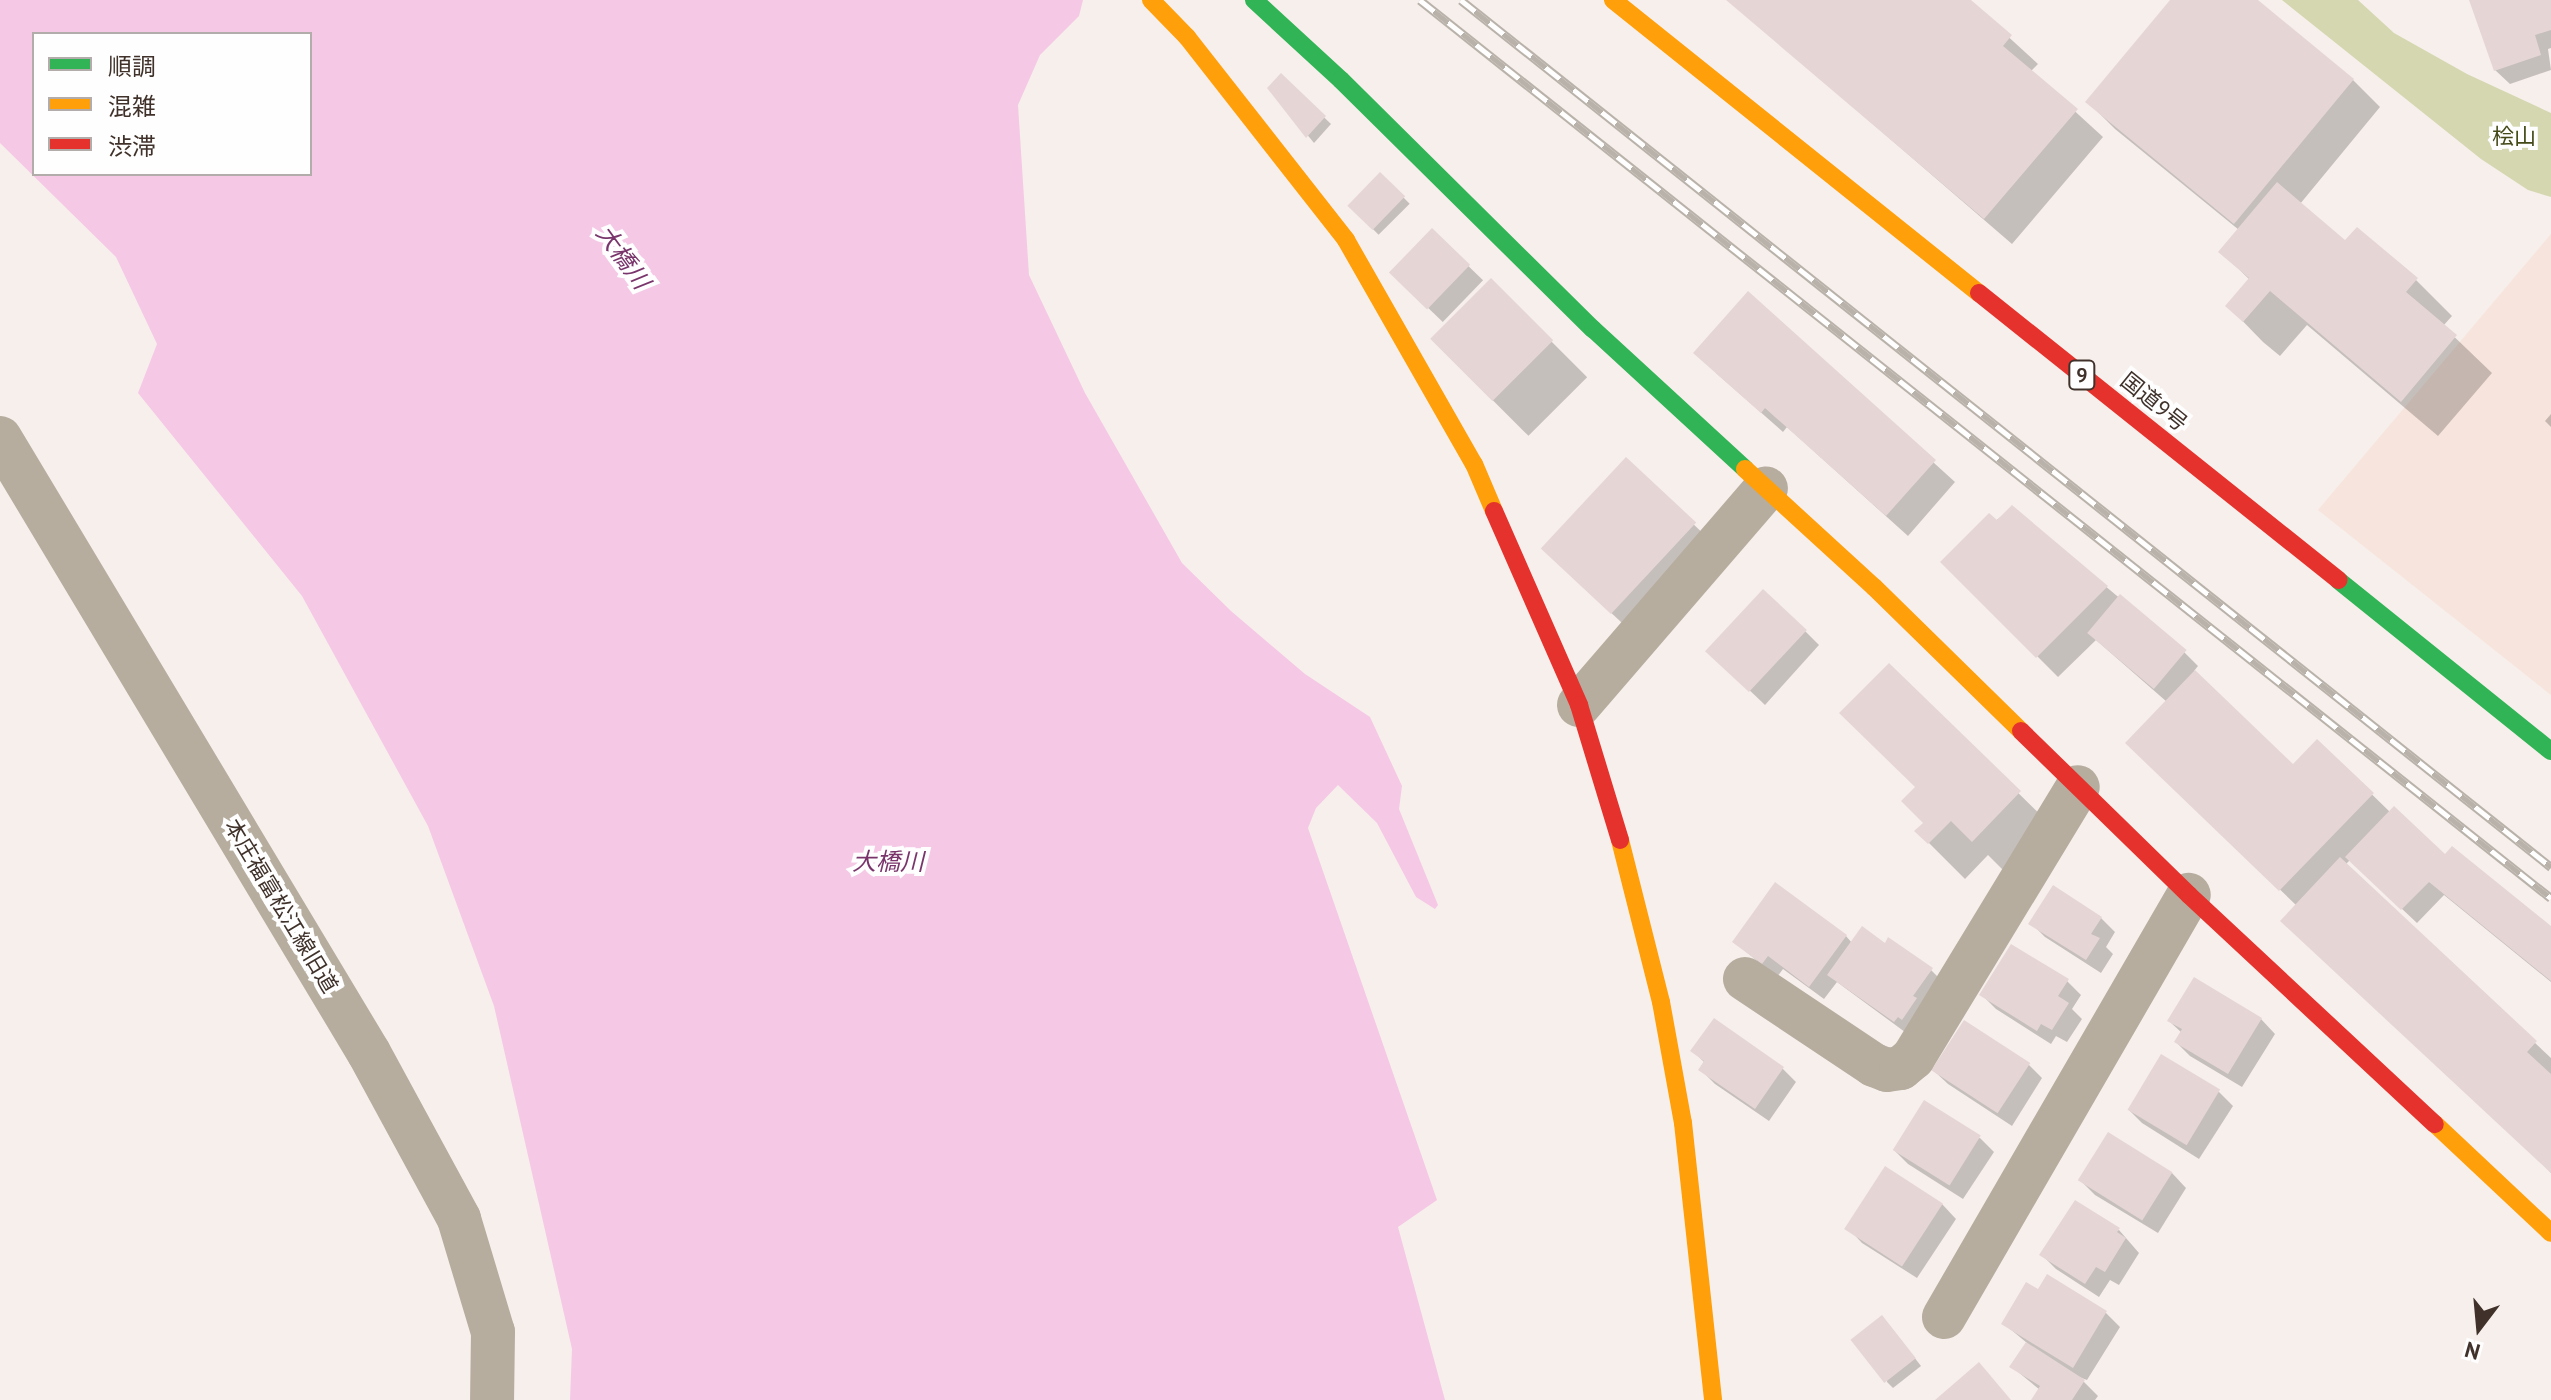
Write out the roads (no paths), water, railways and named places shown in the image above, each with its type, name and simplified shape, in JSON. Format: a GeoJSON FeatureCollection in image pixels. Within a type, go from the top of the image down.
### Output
{"type":"FeatureCollection","features":[{"type":"Feature","properties":{"kind":"main road"},"geometry":{"type":"LineString","coordinates":[[1151,0],[1187,37],[1346,240],[1474,464],[1579,705],[1631,875],[1661,1002],[1683,1123],[1713,1400]]}},
{"type":"Feature","properties":{"kind":"main road"},"geometry":{"type":"LineString","coordinates":[[1254,0],[1341,80],[1593,329],[1874,587],[2189,895],[2551,1233]]}},
{"type":"Feature","properties":{"kind":"main road","name":"国道9号"},"geometry":{"type":"LineString","coordinates":[[1613,0],[2551,751]]}},
{"type":"Feature","properties":{"kind":"street","name":"本庄福富松江線旧道"},"geometry":{"type":"LineString","coordinates":[[0,438],[369,1053],[459,1219],[493,1332],[492,1400]]}},
{"type":"Feature","properties":{"kind":"street"},"geometry":{"type":"LineString","coordinates":[[1579,705],[1766,488]]}},
{"type":"Feature","properties":{"kind":"street"},"geometry":{"type":"LineString","coordinates":[[1745,979],[1874,1065],[1887,1070],[1901,1068],[1913,1058],[2078,787]]}},
{"type":"Feature","properties":{"kind":"street"},"geometry":{"type":"LineString","coordinates":[[1944,1317],[2189,895]]}},
{"type":"Feature","properties":{"kind":"water","name":"大橋川"},"geometry":{"type":"Polygon","coordinates":[[[0,0],[1083,0],[1079,16],[1040,55],[1018,105],[1029,275],[1085,393],[1182,563],[1231,611],[1305,674],[1370,717],[1402,786],[1399,809],[1438,905],[1435,909],[1416,897],[1377,823],[1338,785],[1316,808],[1308,828],[1437,1200],[1398,1227],[1445,1400],[570,1400],[572,1349],[494,1006],[428,826],[302,596],[138,393],[157,344],[116,257],[34,176],[312,176],[312,32],[32,32],[32,174],[0,143],[0,0]]]}},
{"type":"Feature","properties":{"kind":"railway"},"geometry":{"type":"LineString","coordinates":[[1420,0],[2551,898]]}},
{"type":"Feature","properties":{"kind":"railway"},"geometry":{"type":"LineString","coordinates":[[1461,0],[2551,867]]}},
{"type":"Feature","properties":{"kind":"park label","name":"桧山"},"geometry":{"type":"Point","coordinates":[2514,137]}}]}
